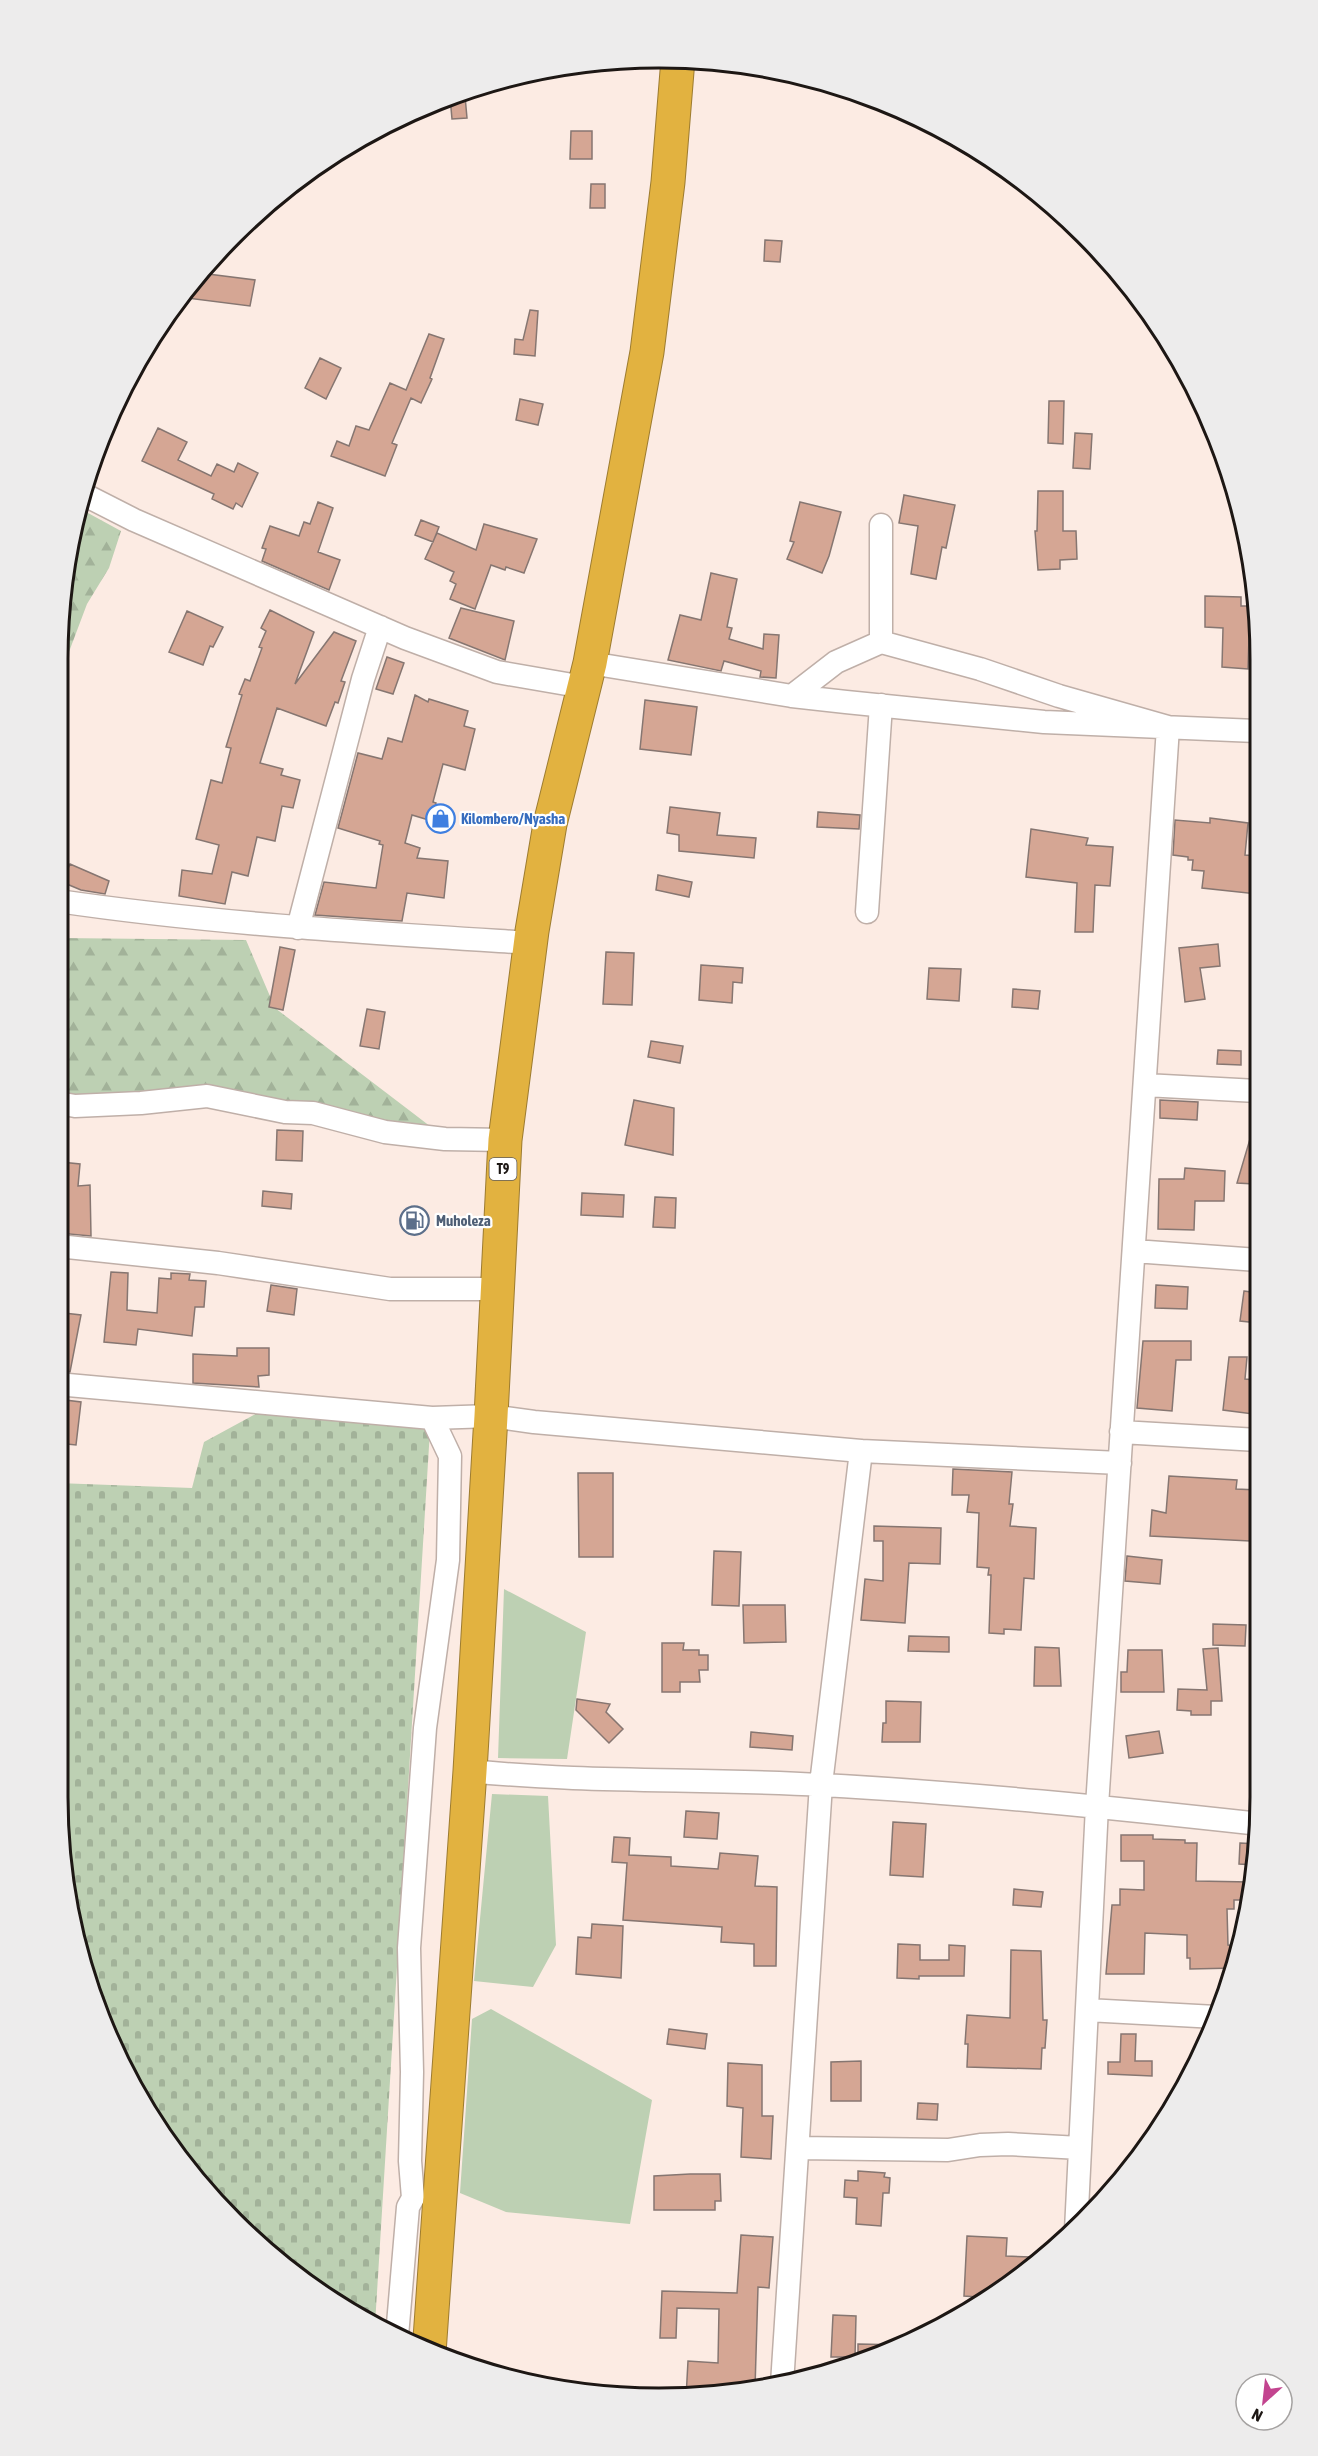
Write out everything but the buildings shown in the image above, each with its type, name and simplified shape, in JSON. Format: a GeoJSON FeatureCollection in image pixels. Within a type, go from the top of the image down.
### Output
{"type":"FeatureCollection","features":[{"type":"Feature","properties":{"kind":"highway","name":"T9"},"geometry":{"type":"LineString","coordinates":[[430,2342],[470,1771],[492,1416],[505,1140],[531,943],[550,824],[587,675],[647,352],[668,182],[677,68]]}},
{"type":"Feature","properties":{"kind":"street"},"geometry":{"type":"LineString","coordinates":[[90,498],[134,520],[380,627],[497,672],[587,675],[1044,722],[1250,731]]}},
{"type":"Feature","properties":{"kind":"street"},"geometry":{"type":"LineString","coordinates":[[881,525],[881,642]]}},
{"type":"Feature","properties":{"kind":"street"},"geometry":{"type":"LineString","coordinates":[[298,928],[363,679],[380,627]]}},
{"type":"Feature","properties":{"kind":"street"},"geometry":{"type":"LineString","coordinates":[[792,696],[836,662],[881,642],[980,669],[1059,696],[1168,727]]}},
{"type":"Feature","properties":{"kind":"street"},"geometry":{"type":"LineString","coordinates":[[867,912],[881,705]]}},
{"type":"Feature","properties":{"kind":"street"},"geometry":{"type":"LineString","coordinates":[[1077,2215],[1097,1806],[1168,727]]}},
{"type":"Feature","properties":{"kind":"street"},"geometry":{"type":"LineString","coordinates":[[68,902],[298,928],[531,943]]}},
{"type":"Feature","properties":{"kind":"street"},"geometry":{"type":"LineString","coordinates":[[1144,1085],[1250,1091]]}},
{"type":"Feature","properties":{"kind":"street"},"geometry":{"type":"LineString","coordinates":[[68,1104],[85,1106],[207,1096],[285,1112],[313,1113],[386,1132],[445,1139],[505,1140]]}},
{"type":"Feature","properties":{"kind":"street"},"geometry":{"type":"LineString","coordinates":[[68,1247],[218,1263],[390,1289],[497,1289]]}},
{"type":"Feature","properties":{"kind":"street"},"geometry":{"type":"LineString","coordinates":[[1134,1251],[1250,1259]]}},
{"type":"Feature","properties":{"kind":"street"},"geometry":{"type":"LineString","coordinates":[[68,1385],[432,1418],[492,1416],[534,1422],[861,1451],[1120,1463]]}},
{"type":"Feature","properties":{"kind":"street"},"geometry":{"type":"LineString","coordinates":[[398,2328],[408,2207],[413,2198],[410,2161],[412,2072],[409,1948],[425,1728],[448,1560],[450,1456],[432,1418]]}},
{"type":"Feature","properties":{"kind":"street"},"geometry":{"type":"LineString","coordinates":[[1122,1432],[1250,1440]]}},
{"type":"Feature","properties":{"kind":"street"},"geometry":{"type":"LineString","coordinates":[[783,2375],[821,1784],[861,1451]]}},
{"type":"Feature","properties":{"kind":"street"},"geometry":{"type":"LineString","coordinates":[[470,1771],[540,1778],[821,1784],[1097,1806],[1249,1823]]}},
{"type":"Feature","properties":{"kind":"street"},"geometry":{"type":"LineString","coordinates":[[1087,2010],[1208,2017]]}},
{"type":"Feature","properties":{"kind":"street"},"geometry":{"type":"LineString","coordinates":[[798,2148],[948,2150],[1008,2144],[1080,2148]]}},
{"type":"Feature","properties":{"kind":"green space"},"geometry":{"type":"Polygon","coordinates":[[[87,512],[121,531],[109,568],[87,604],[68,654],[73,582],[87,512]]]}},
{"type":"Feature","properties":{"kind":"green space"},"geometry":{"type":"Polygon","coordinates":[[[68,938],[246,940],[275,1008],[439,1133],[242,1094],[209,1085],[68,1096],[68,938]]]}},
{"type":"Feature","properties":{"kind":"green space"},"geometry":{"type":"Polygon","coordinates":[[[259,1412],[430,1430],[376,2316],[330,2289],[269,2242],[214,2187],[167,2126],[128,2059],[113,2023],[99,1987],[79,1912],[69,1836],[68,1483],[192,1488],[204,1442],[259,1412]]]}},
{"type":"Feature","properties":{"kind":"green space"},"geometry":{"type":"Polygon","coordinates":[[[504,1589],[586,1632],[567,1759],[498,1758],[504,1589]]]}},
{"type":"Feature","properties":{"kind":"green space"},"geometry":{"type":"Polygon","coordinates":[[[492,1794],[548,1796],[556,1945],[533,1987],[474,1981],[492,1794]]]}},
{"type":"Feature","properties":{"kind":"green space"},"geometry":{"type":"Polygon","coordinates":[[[491,2009],[652,2100],[630,2224],[506,2212],[460,2193],[472,2019],[491,2009]]]}},
{"type":"Feature","properties":{"kind":"place","name":"Kilombero/Nyasha"},"geometry":{"type":"Point","coordinates":[440,819]}},
{"type":"Feature","properties":{"kind":"place","name":"Muholeza"},"geometry":{"type":"Point","coordinates":[415,1221]}}]}
